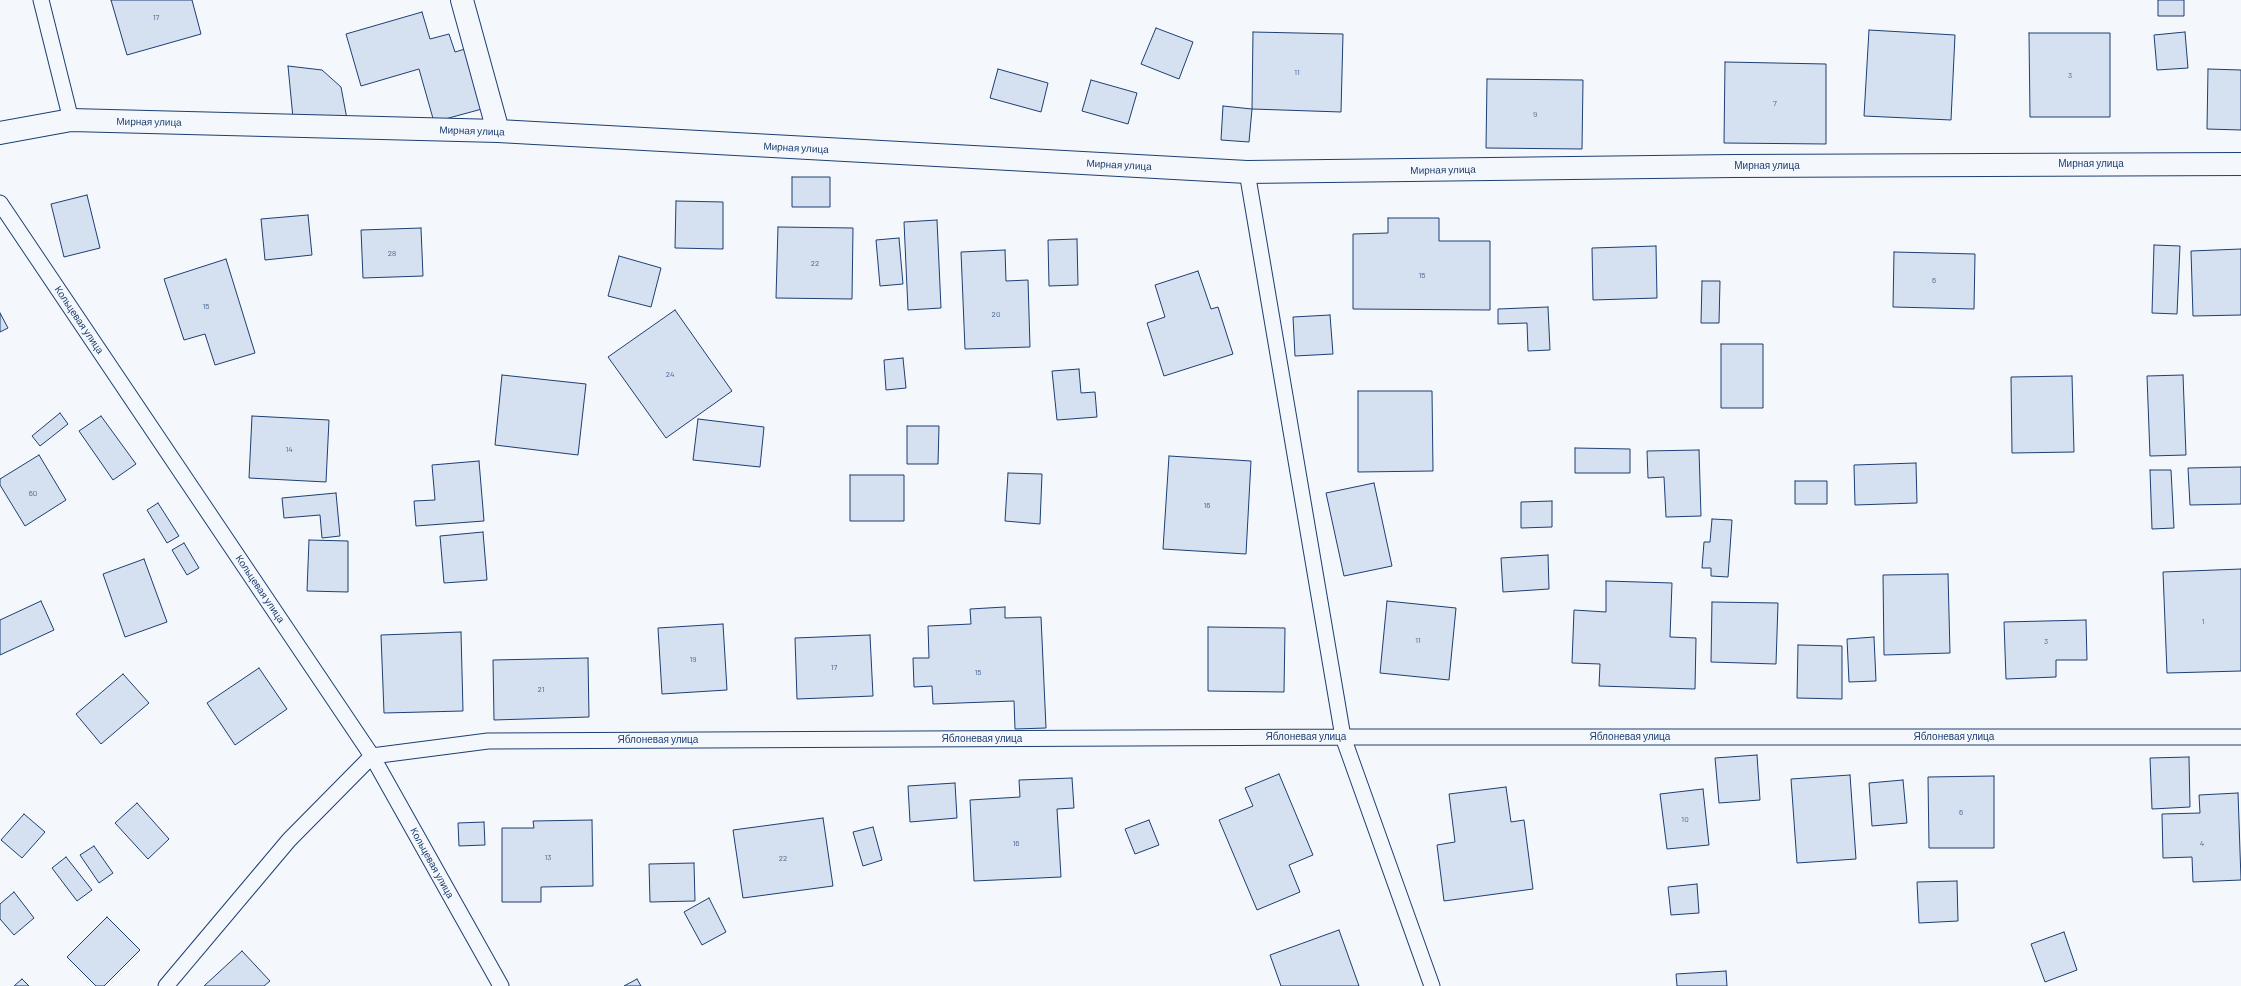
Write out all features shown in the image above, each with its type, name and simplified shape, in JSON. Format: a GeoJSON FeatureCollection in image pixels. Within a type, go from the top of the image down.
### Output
{"type":"FeatureCollection","features":[{"type":"Feature","properties":{"kind":"street"},"geometry":{"type":"LineString","coordinates":[[462,0],[498,131]]}},
{"type":"Feature","properties":{"kind":"street","name":"Мирная улица"},"geometry":{"type":"LineString","coordinates":[[0,133],[70,120],[498,131],[1247,172],[1742,166],[2241,164]]}},
{"type":"Feature","properties":{"kind":"lane"},"geometry":{"type":"LineString","coordinates":[[41,0],[70,120]]}},
{"type":"Feature","properties":{"kind":"lane"},"geometry":{"type":"LineString","coordinates":[[1247,172],[1343,737],[1432,986]]}},
{"type":"Feature","properties":{"kind":"lane","name":"Кольцевая улица"},"geometry":{"type":"LineString","coordinates":[[0,203],[372,756],[501,986]]}},
{"type":"Feature","properties":{"kind":"lane","name":"Яблоневая улица"},"geometry":{"type":"LineString","coordinates":[[372,756],[488,741],[1343,737],[2241,737]]}},
{"type":"Feature","properties":{"kind":"lane"},"geometry":{"type":"LineString","coordinates":[[166,986],[289,840],[372,756]]}},
{"type":"Feature","properties":{"kind":"building"},"geometry":{"type":"Polygon","coordinates":[[[111,0],[192,0],[201,34],[127,55],[111,0]]]}},
{"type":"Feature","properties":{"kind":"building"},"geometry":{"type":"Polygon","coordinates":[[[2158,0],[2184,0],[2184,16],[2158,16],[2158,0]]]}},
{"type":"Feature","properties":{"kind":"building"},"geometry":{"type":"Polygon","coordinates":[[[422,12],[430,39],[449,34],[455,52],[465,49],[482,109],[434,122],[419,69],[361,86],[346,34],[422,12]]]}},
{"type":"Feature","properties":{"kind":"building"},"geometry":{"type":"Polygon","coordinates":[[[1156,28],[1193,42],[1179,79],[1141,64],[1156,28]]]}},
{"type":"Feature","properties":{"kind":"building"},"geometry":{"type":"Polygon","coordinates":[[[1869,30],[1955,35],[1951,120],[1864,116],[1869,30]]]}},
{"type":"Feature","properties":{"kind":"building"},"geometry":{"type":"Polygon","coordinates":[[[1253,32],[1343,34],[1341,112],[1252,109],[1253,32]]]}},
{"type":"Feature","properties":{"kind":"building"},"geometry":{"type":"Polygon","coordinates":[[[2185,32],[2188,68],[2157,70],[2154,35],[2185,32]]]}},
{"type":"Feature","properties":{"kind":"building"},"geometry":{"type":"Polygon","coordinates":[[[2029,33],[2110,33],[2110,117],[2030,117],[2029,33]]]}},
{"type":"Feature","properties":{"kind":"building"},"geometry":{"type":"Polygon","coordinates":[[[1725,62],[1826,64],[1826,144],[1724,143],[1725,62]]]}},
{"type":"Feature","properties":{"kind":"building"},"geometry":{"type":"Polygon","coordinates":[[[288,66],[322,70],[341,87],[347,119],[293,118],[288,66]]]}},
{"type":"Feature","properties":{"kind":"building"},"geometry":{"type":"Polygon","coordinates":[[[998,69],[1048,83],[1041,112],[990,98],[998,69]]]}},
{"type":"Feature","properties":{"kind":"building"},"geometry":{"type":"Polygon","coordinates":[[[2208,69],[2241,70],[2241,130],[2207,129],[2208,69]]]}},
{"type":"Feature","properties":{"kind":"building"},"geometry":{"type":"Polygon","coordinates":[[[1487,79],[1583,80],[1582,149],[1486,148],[1487,79]]]}},
{"type":"Feature","properties":{"kind":"building"},"geometry":{"type":"Polygon","coordinates":[[[1091,80],[1137,93],[1128,124],[1082,111],[1091,80]]]}},
{"type":"Feature","properties":{"kind":"building"},"geometry":{"type":"Polygon","coordinates":[[[1223,106],[1252,109],[1249,142],[1221,140],[1223,106]]]}},
{"type":"Feature","properties":{"kind":"building"},"geometry":{"type":"Polygon","coordinates":[[[792,177],[830,177],[830,207],[792,207],[792,177]]]}},
{"type":"Feature","properties":{"kind":"building"},"geometry":{"type":"Polygon","coordinates":[[[87,195],[100,248],[64,257],[51,204],[87,195]]]}},
{"type":"Feature","properties":{"kind":"building"},"geometry":{"type":"Polygon","coordinates":[[[676,201],[723,202],[723,249],[675,248],[676,201]]]}},
{"type":"Feature","properties":{"kind":"building"},"geometry":{"type":"Polygon","coordinates":[[[308,215],[312,255],[265,260],[261,219],[308,215]]]}},
{"type":"Feature","properties":{"kind":"building"},"geometry":{"type":"Polygon","coordinates":[[[1388,218],[1439,218],[1439,241],[1490,241],[1490,310],[1353,309],[1353,234],[1388,233],[1388,218]]]}},
{"type":"Feature","properties":{"kind":"building"},"geometry":{"type":"Polygon","coordinates":[[[937,220],[941,308],[908,310],[904,222],[937,220]]]}},
{"type":"Feature","properties":{"kind":"building"},"geometry":{"type":"Polygon","coordinates":[[[778,227],[853,228],[852,299],[776,298],[778,227]]]}},
{"type":"Feature","properties":{"kind":"building"},"geometry":{"type":"Polygon","coordinates":[[[421,228],[423,276],[363,278],[361,230],[421,228]]]}},
{"type":"Feature","properties":{"kind":"building"},"geometry":{"type":"Polygon","coordinates":[[[899,238],[903,284],[880,286],[876,240],[899,238]]]}},
{"type":"Feature","properties":{"kind":"building"},"geometry":{"type":"Polygon","coordinates":[[[1077,239],[1078,285],[1049,286],[1048,240],[1077,239]]]}},
{"type":"Feature","properties":{"kind":"building"},"geometry":{"type":"Polygon","coordinates":[[[2154,245],[2180,246],[2177,314],[2152,313],[2154,245]]]}},
{"type":"Feature","properties":{"kind":"building"},"geometry":{"type":"Polygon","coordinates":[[[1656,246],[1657,298],[1593,300],[1592,248],[1656,246]]]}},
{"type":"Feature","properties":{"kind":"building"},"geometry":{"type":"Polygon","coordinates":[[[2241,249],[2241,315],[2193,316],[2191,251],[2241,249]]]}},
{"type":"Feature","properties":{"kind":"building"},"geometry":{"type":"Polygon","coordinates":[[[1005,250],[1006,281],[1028,280],[1030,347],[965,349],[961,252],[1005,250]]]}},
{"type":"Feature","properties":{"kind":"building"},"geometry":{"type":"Polygon","coordinates":[[[1894,252],[1975,254],[1974,309],[1893,307],[1894,252]]]}},
{"type":"Feature","properties":{"kind":"building"},"geometry":{"type":"Polygon","coordinates":[[[619,256],[661,268],[651,307],[608,296],[619,256]]]}},
{"type":"Feature","properties":{"kind":"building"},"geometry":{"type":"Polygon","coordinates":[[[226,259],[255,353],[215,365],[205,334],[184,340],[164,279],[226,259]]]}},
{"type":"Feature","properties":{"kind":"building"},"geometry":{"type":"Polygon","coordinates":[[[1198,271],[1211,309],[1218,307],[1233,354],[1164,376],[1147,323],[1165,317],[1155,285],[1198,271]]]}},
{"type":"Feature","properties":{"kind":"building"},"geometry":{"type":"Polygon","coordinates":[[[1702,281],[1720,281],[1719,323],[1701,323],[1702,281]]]}},
{"type":"Feature","properties":{"kind":"building"},"geometry":{"type":"Polygon","coordinates":[[[1548,307],[1550,350],[1528,351],[1527,323],[1498,324],[1498,309],[1548,307]]]}},
{"type":"Feature","properties":{"kind":"building"},"geometry":{"type":"Polygon","coordinates":[[[675,310],[732,391],[666,438],[608,357],[675,310]]]}},
{"type":"Feature","properties":{"kind":"building"},"geometry":{"type":"Polygon","coordinates":[[[0,313],[8,328],[0,332],[0,313]]]}},
{"type":"Feature","properties":{"kind":"building"},"geometry":{"type":"Polygon","coordinates":[[[1330,315],[1333,354],[1295,356],[1293,317],[1330,315]]]}},
{"type":"Feature","properties":{"kind":"building"},"geometry":{"type":"Polygon","coordinates":[[[1721,344],[1763,344],[1763,408],[1721,408],[1721,344]]]}},
{"type":"Feature","properties":{"kind":"building"},"geometry":{"type":"Polygon","coordinates":[[[903,358],[906,388],[886,390],[884,360],[903,358]]]}},
{"type":"Feature","properties":{"kind":"building"},"geometry":{"type":"Polygon","coordinates":[[[1079,369],[1081,393],[1095,392],[1097,417],[1057,420],[1052,371],[1079,369]]]}},
{"type":"Feature","properties":{"kind":"building"},"geometry":{"type":"Polygon","coordinates":[[[502,375],[586,384],[578,455],[495,445],[502,375]]]}},
{"type":"Feature","properties":{"kind":"building"},"geometry":{"type":"Polygon","coordinates":[[[2183,375],[2186,455],[2150,456],[2147,376],[2183,375]]]}},
{"type":"Feature","properties":{"kind":"building"},"geometry":{"type":"Polygon","coordinates":[[[2072,376],[2074,452],[2012,453],[2011,377],[2072,376]]]}},
{"type":"Feature","properties":{"kind":"building"},"geometry":{"type":"Polygon","coordinates":[[[1358,391],[1432,391],[1433,471],[1358,472],[1358,391]]]}},
{"type":"Feature","properties":{"kind":"building"},"geometry":{"type":"Polygon","coordinates":[[[60,413],[68,424],[40,446],[32,436],[60,413]]]}},
{"type":"Feature","properties":{"kind":"building"},"geometry":{"type":"Polygon","coordinates":[[[101,416],[136,464],[113,480],[79,431],[101,416]]]}},
{"type":"Feature","properties":{"kind":"building"},"geometry":{"type":"Polygon","coordinates":[[[252,416],[329,420],[326,482],[249,478],[252,416]]]}},
{"type":"Feature","properties":{"kind":"building"},"geometry":{"type":"Polygon","coordinates":[[[698,419],[764,427],[760,467],[693,460],[698,419]]]}},
{"type":"Feature","properties":{"kind":"building"},"geometry":{"type":"Polygon","coordinates":[[[907,426],[939,426],[938,464],[907,464],[907,426]]]}},
{"type":"Feature","properties":{"kind":"building"},"geometry":{"type":"Polygon","coordinates":[[[1575,448],[1630,449],[1630,473],[1575,473],[1575,448]]]}},
{"type":"Feature","properties":{"kind":"building"},"geometry":{"type":"Polygon","coordinates":[[[1699,450],[1701,516],[1666,517],[1664,477],[1648,478],[1647,451],[1699,450]]]}},
{"type":"Feature","properties":{"kind":"building"},"geometry":{"type":"Polygon","coordinates":[[[39,455],[66,500],[25,526],[0,485],[0,479],[39,455]]]}},
{"type":"Feature","properties":{"kind":"building"},"geometry":{"type":"Polygon","coordinates":[[[1169,456],[1251,461],[1246,554],[1163,549],[1169,456]]]}},
{"type":"Feature","properties":{"kind":"building"},"geometry":{"type":"Polygon","coordinates":[[[479,461],[484,521],[416,526],[414,501],[435,500],[432,465],[479,461]]]}},
{"type":"Feature","properties":{"kind":"building"},"geometry":{"type":"Polygon","coordinates":[[[1916,463],[1917,503],[1855,505],[1854,465],[1916,463]]]}},
{"type":"Feature","properties":{"kind":"building"},"geometry":{"type":"Polygon","coordinates":[[[2241,467],[2241,504],[2190,505],[2188,468],[2241,467]]]}},
{"type":"Feature","properties":{"kind":"building"},"geometry":{"type":"Polygon","coordinates":[[[2150,470],[2171,470],[2174,528],[2152,529],[2150,470]]]}},
{"type":"Feature","properties":{"kind":"building"},"geometry":{"type":"Polygon","coordinates":[[[1008,473],[1042,474],[1040,524],[1005,521],[1008,473]]]}},
{"type":"Feature","properties":{"kind":"building"},"geometry":{"type":"Polygon","coordinates":[[[850,475],[904,475],[904,521],[850,521],[850,475]]]}},
{"type":"Feature","properties":{"kind":"building"},"geometry":{"type":"Polygon","coordinates":[[[1795,481],[1827,481],[1827,504],[1795,504],[1795,481]]]}},
{"type":"Feature","properties":{"kind":"building"},"geometry":{"type":"Polygon","coordinates":[[[1374,483],[1392,566],[1344,576],[1326,493],[1374,483]]]}},
{"type":"Feature","properties":{"kind":"building"},"geometry":{"type":"Polygon","coordinates":[[[336,493],[340,536],[322,538],[320,515],[284,518],[282,498],[336,493]]]}},
{"type":"Feature","properties":{"kind":"building"},"geometry":{"type":"Polygon","coordinates":[[[1552,501],[1552,527],[1521,528],[1521,502],[1552,501]]]}},
{"type":"Feature","properties":{"kind":"building"},"geometry":{"type":"Polygon","coordinates":[[[158,503],[179,536],[167,543],[147,510],[158,503]]]}},
{"type":"Feature","properties":{"kind":"building"},"geometry":{"type":"Polygon","coordinates":[[[1712,519],[1732,520],[1728,577],[1711,576],[1711,568],[1702,568],[1704,542],[1710,542],[1712,519]]]}},
{"type":"Feature","properties":{"kind":"building"},"geometry":{"type":"Polygon","coordinates":[[[483,532],[487,580],[444,583],[440,536],[483,532]]]}},
{"type":"Feature","properties":{"kind":"building"},"geometry":{"type":"Polygon","coordinates":[[[309,540],[348,541],[348,592],[307,591],[309,540]]]}},
{"type":"Feature","properties":{"kind":"building"},"geometry":{"type":"Polygon","coordinates":[[[184,543],[199,568],[187,575],[172,550],[184,543]]]}},
{"type":"Feature","properties":{"kind":"building"},"geometry":{"type":"Polygon","coordinates":[[[1548,555],[1549,589],[1503,592],[1501,558],[1548,555]]]}},
{"type":"Feature","properties":{"kind":"building"},"geometry":{"type":"Polygon","coordinates":[[[144,559],[167,622],[125,637],[103,574],[144,559]]]}},
{"type":"Feature","properties":{"kind":"building"},"geometry":{"type":"Polygon","coordinates":[[[2241,569],[2241,671],[2167,673],[2163,572],[2241,569]]]}},
{"type":"Feature","properties":{"kind":"building"},"geometry":{"type":"Polygon","coordinates":[[[1948,574],[1950,653],[1884,655],[1883,575],[1948,574]]]}},
{"type":"Feature","properties":{"kind":"building"},"geometry":{"type":"Polygon","coordinates":[[[1606,581],[1672,583],[1670,637],[1696,638],[1695,689],[1599,686],[1600,664],[1572,663],[1574,610],[1606,612],[1606,581]]]}},
{"type":"Feature","properties":{"kind":"building"},"geometry":{"type":"Polygon","coordinates":[[[41,601],[54,630],[0,655],[0,620],[41,601]]]}},
{"type":"Feature","properties":{"kind":"building"},"geometry":{"type":"Polygon","coordinates":[[[1387,601],[1456,608],[1449,680],[1380,673],[1387,601]]]}},
{"type":"Feature","properties":{"kind":"building"},"geometry":{"type":"Polygon","coordinates":[[[1712,602],[1778,603],[1776,664],[1711,662],[1712,602]]]}},
{"type":"Feature","properties":{"kind":"building"},"geometry":{"type":"Polygon","coordinates":[[[1005,607],[1005,618],[1041,617],[1046,728],[1015,729],[1014,701],[933,704],[932,686],[914,687],[913,658],[929,658],[928,626],[971,624],[970,609],[1005,607]]]}},
{"type":"Feature","properties":{"kind":"building"},"geometry":{"type":"Polygon","coordinates":[[[2086,620],[2087,660],[2056,660],[2056,677],[2006,679],[2004,622],[2086,620]]]}},
{"type":"Feature","properties":{"kind":"building"},"geometry":{"type":"Polygon","coordinates":[[[723,624],[727,690],[662,694],[658,628],[723,624]]]}},
{"type":"Feature","properties":{"kind":"building"},"geometry":{"type":"Polygon","coordinates":[[[1208,627],[1285,628],[1284,692],[1208,691],[1208,627]]]}},
{"type":"Feature","properties":{"kind":"building"},"geometry":{"type":"Polygon","coordinates":[[[461,632],[463,711],[384,713],[381,635],[461,632]]]}},
{"type":"Feature","properties":{"kind":"building"},"geometry":{"type":"Polygon","coordinates":[[[870,635],[873,696],[797,699],[795,638],[870,635]]]}},
{"type":"Feature","properties":{"kind":"building"},"geometry":{"type":"Polygon","coordinates":[[[1874,637],[1876,681],[1849,682],[1847,639],[1874,637]]]}},
{"type":"Feature","properties":{"kind":"building"},"geometry":{"type":"Polygon","coordinates":[[[1798,645],[1842,646],[1842,699],[1797,698],[1798,645]]]}},
{"type":"Feature","properties":{"kind":"building"},"geometry":{"type":"Polygon","coordinates":[[[588,658],[589,717],[494,720],[493,660],[588,658]]]}},
{"type":"Feature","properties":{"kind":"building"},"geometry":{"type":"Polygon","coordinates":[[[259,668],[287,709],[235,745],[207,703],[259,668]]]}},
{"type":"Feature","properties":{"kind":"building"},"geometry":{"type":"Polygon","coordinates":[[[123,674],[149,703],[101,744],[76,714],[123,674]]]}},
{"type":"Feature","properties":{"kind":"building"},"geometry":{"type":"Polygon","coordinates":[[[1757,755],[1760,800],[1719,803],[1715,758],[1757,755]]]}},
{"type":"Feature","properties":{"kind":"building"},"geometry":{"type":"Polygon","coordinates":[[[2189,757],[2190,807],[2152,809],[2150,758],[2189,757]]]}},
{"type":"Feature","properties":{"kind":"building"},"geometry":{"type":"Polygon","coordinates":[[[1279,774],[1313,855],[1289,865],[1300,892],[1257,910],[1219,820],[1253,806],[1245,788],[1279,774]]]}},
{"type":"Feature","properties":{"kind":"building"},"geometry":{"type":"Polygon","coordinates":[[[1850,775],[1856,859],[1797,863],[1791,779],[1850,775]]]}},
{"type":"Feature","properties":{"kind":"building"},"geometry":{"type":"Polygon","coordinates":[[[1994,776],[1994,848],[1929,848],[1928,777],[1994,776]]]}},
{"type":"Feature","properties":{"kind":"building"},"geometry":{"type":"Polygon","coordinates":[[[1072,778],[1074,808],[1057,809],[1061,877],[974,881],[970,800],[1020,797],[1019,780],[1072,778]]]}},
{"type":"Feature","properties":{"kind":"building"},"geometry":{"type":"Polygon","coordinates":[[[1903,780],[1907,823],[1872,826],[1869,783],[1903,780]]]}},
{"type":"Feature","properties":{"kind":"building"},"geometry":{"type":"Polygon","coordinates":[[[955,783],[957,818],[910,822],[908,786],[955,783]]]}},
{"type":"Feature","properties":{"kind":"building"},"geometry":{"type":"Polygon","coordinates":[[[1506,787],[1511,822],[1524,820],[1533,889],[1444,901],[1437,845],[1455,842],[1449,794],[1506,787]]]}},
{"type":"Feature","properties":{"kind":"building"},"geometry":{"type":"Polygon","coordinates":[[[1703,789],[1709,845],[1667,849],[1660,794],[1703,789]]]}},
{"type":"Feature","properties":{"kind":"building"},"geometry":{"type":"Polygon","coordinates":[[[2238,793],[2241,880],[2193,882],[2192,857],[2163,858],[2162,814],[2200,813],[2199,795],[2238,793]]]}},
{"type":"Feature","properties":{"kind":"building"},"geometry":{"type":"Polygon","coordinates":[[[137,803],[169,839],[148,859],[115,823],[137,803]]]}},
{"type":"Feature","properties":{"kind":"building"},"geometry":{"type":"Polygon","coordinates":[[[24,814],[45,832],[22,858],[1,840],[24,814]]]}},
{"type":"Feature","properties":{"kind":"building"},"geometry":{"type":"Polygon","coordinates":[[[823,818],[833,886],[743,898],[733,830],[823,818]]]}},
{"type":"Feature","properties":{"kind":"building"},"geometry":{"type":"Polygon","coordinates":[[[592,820],[593,886],[541,887],[541,902],[502,902],[502,828],[534,828],[533,821],[592,820]]]}},
{"type":"Feature","properties":{"kind":"building"},"geometry":{"type":"Polygon","coordinates":[[[1149,820],[1159,845],[1135,854],[1125,829],[1149,820]]]}},
{"type":"Feature","properties":{"kind":"building"},"geometry":{"type":"Polygon","coordinates":[[[484,822],[485,845],[459,846],[458,823],[484,822]]]}},
{"type":"Feature","properties":{"kind":"building"},"geometry":{"type":"Polygon","coordinates":[[[873,827],[882,860],[863,866],[853,832],[873,827]]]}},
{"type":"Feature","properties":{"kind":"building"},"geometry":{"type":"Polygon","coordinates":[[[94,846],[113,873],[99,883],[80,855],[94,846]]]}},
{"type":"Feature","properties":{"kind":"building"},"geometry":{"type":"Polygon","coordinates":[[[66,857],[92,890],[77,901],[52,868],[66,857]]]}},
{"type":"Feature","properties":{"kind":"building"},"geometry":{"type":"Polygon","coordinates":[[[694,863],[695,901],[650,902],[649,864],[694,863]]]}},
{"type":"Feature","properties":{"kind":"building"},"geometry":{"type":"Polygon","coordinates":[[[1957,881],[1958,921],[1919,923],[1917,882],[1957,881]]]}},
{"type":"Feature","properties":{"kind":"building"},"geometry":{"type":"Polygon","coordinates":[[[1697,884],[1699,913],[1671,915],[1668,887],[1697,884]]]}},
{"type":"Feature","properties":{"kind":"building"},"geometry":{"type":"Polygon","coordinates":[[[14,892],[34,918],[14,935],[0,919],[0,904],[14,892]]]}},
{"type":"Feature","properties":{"kind":"building"},"geometry":{"type":"Polygon","coordinates":[[[709,898],[726,932],[702,945],[684,912],[709,898]]]}},
{"type":"Feature","properties":{"kind":"building"},"geometry":{"type":"Polygon","coordinates":[[[107,917],[140,950],[104,986],[96,986],[67,957],[107,917]]]}},
{"type":"Feature","properties":{"kind":"building"},"geometry":{"type":"Polygon","coordinates":[[[1339,930],[1359,986],[1281,986],[1270,955],[1339,930]]]}},
{"type":"Feature","properties":{"kind":"building"},"geometry":{"type":"Polygon","coordinates":[[[2064,932],[2077,970],[2045,982],[2031,944],[2064,932]]]}},
{"type":"Feature","properties":{"kind":"building"},"geometry":{"type":"Polygon","coordinates":[[[242,951],[270,981],[264,986],[204,986],[242,951]]]}},
{"type":"Feature","properties":{"kind":"building"},"geometry":{"type":"Polygon","coordinates":[[[1726,971],[1727,986],[1677,986],[1676,974],[1726,971]]]}},
{"type":"Feature","properties":{"kind":"building"},"geometry":{"type":"Polygon","coordinates":[[[22,979],[29,986],[14,986],[22,979]]]}},
{"type":"Feature","properties":{"kind":"building"},"geometry":{"type":"Polygon","coordinates":[[[637,979],[641,986],[624,986],[637,979]]]}}]}
